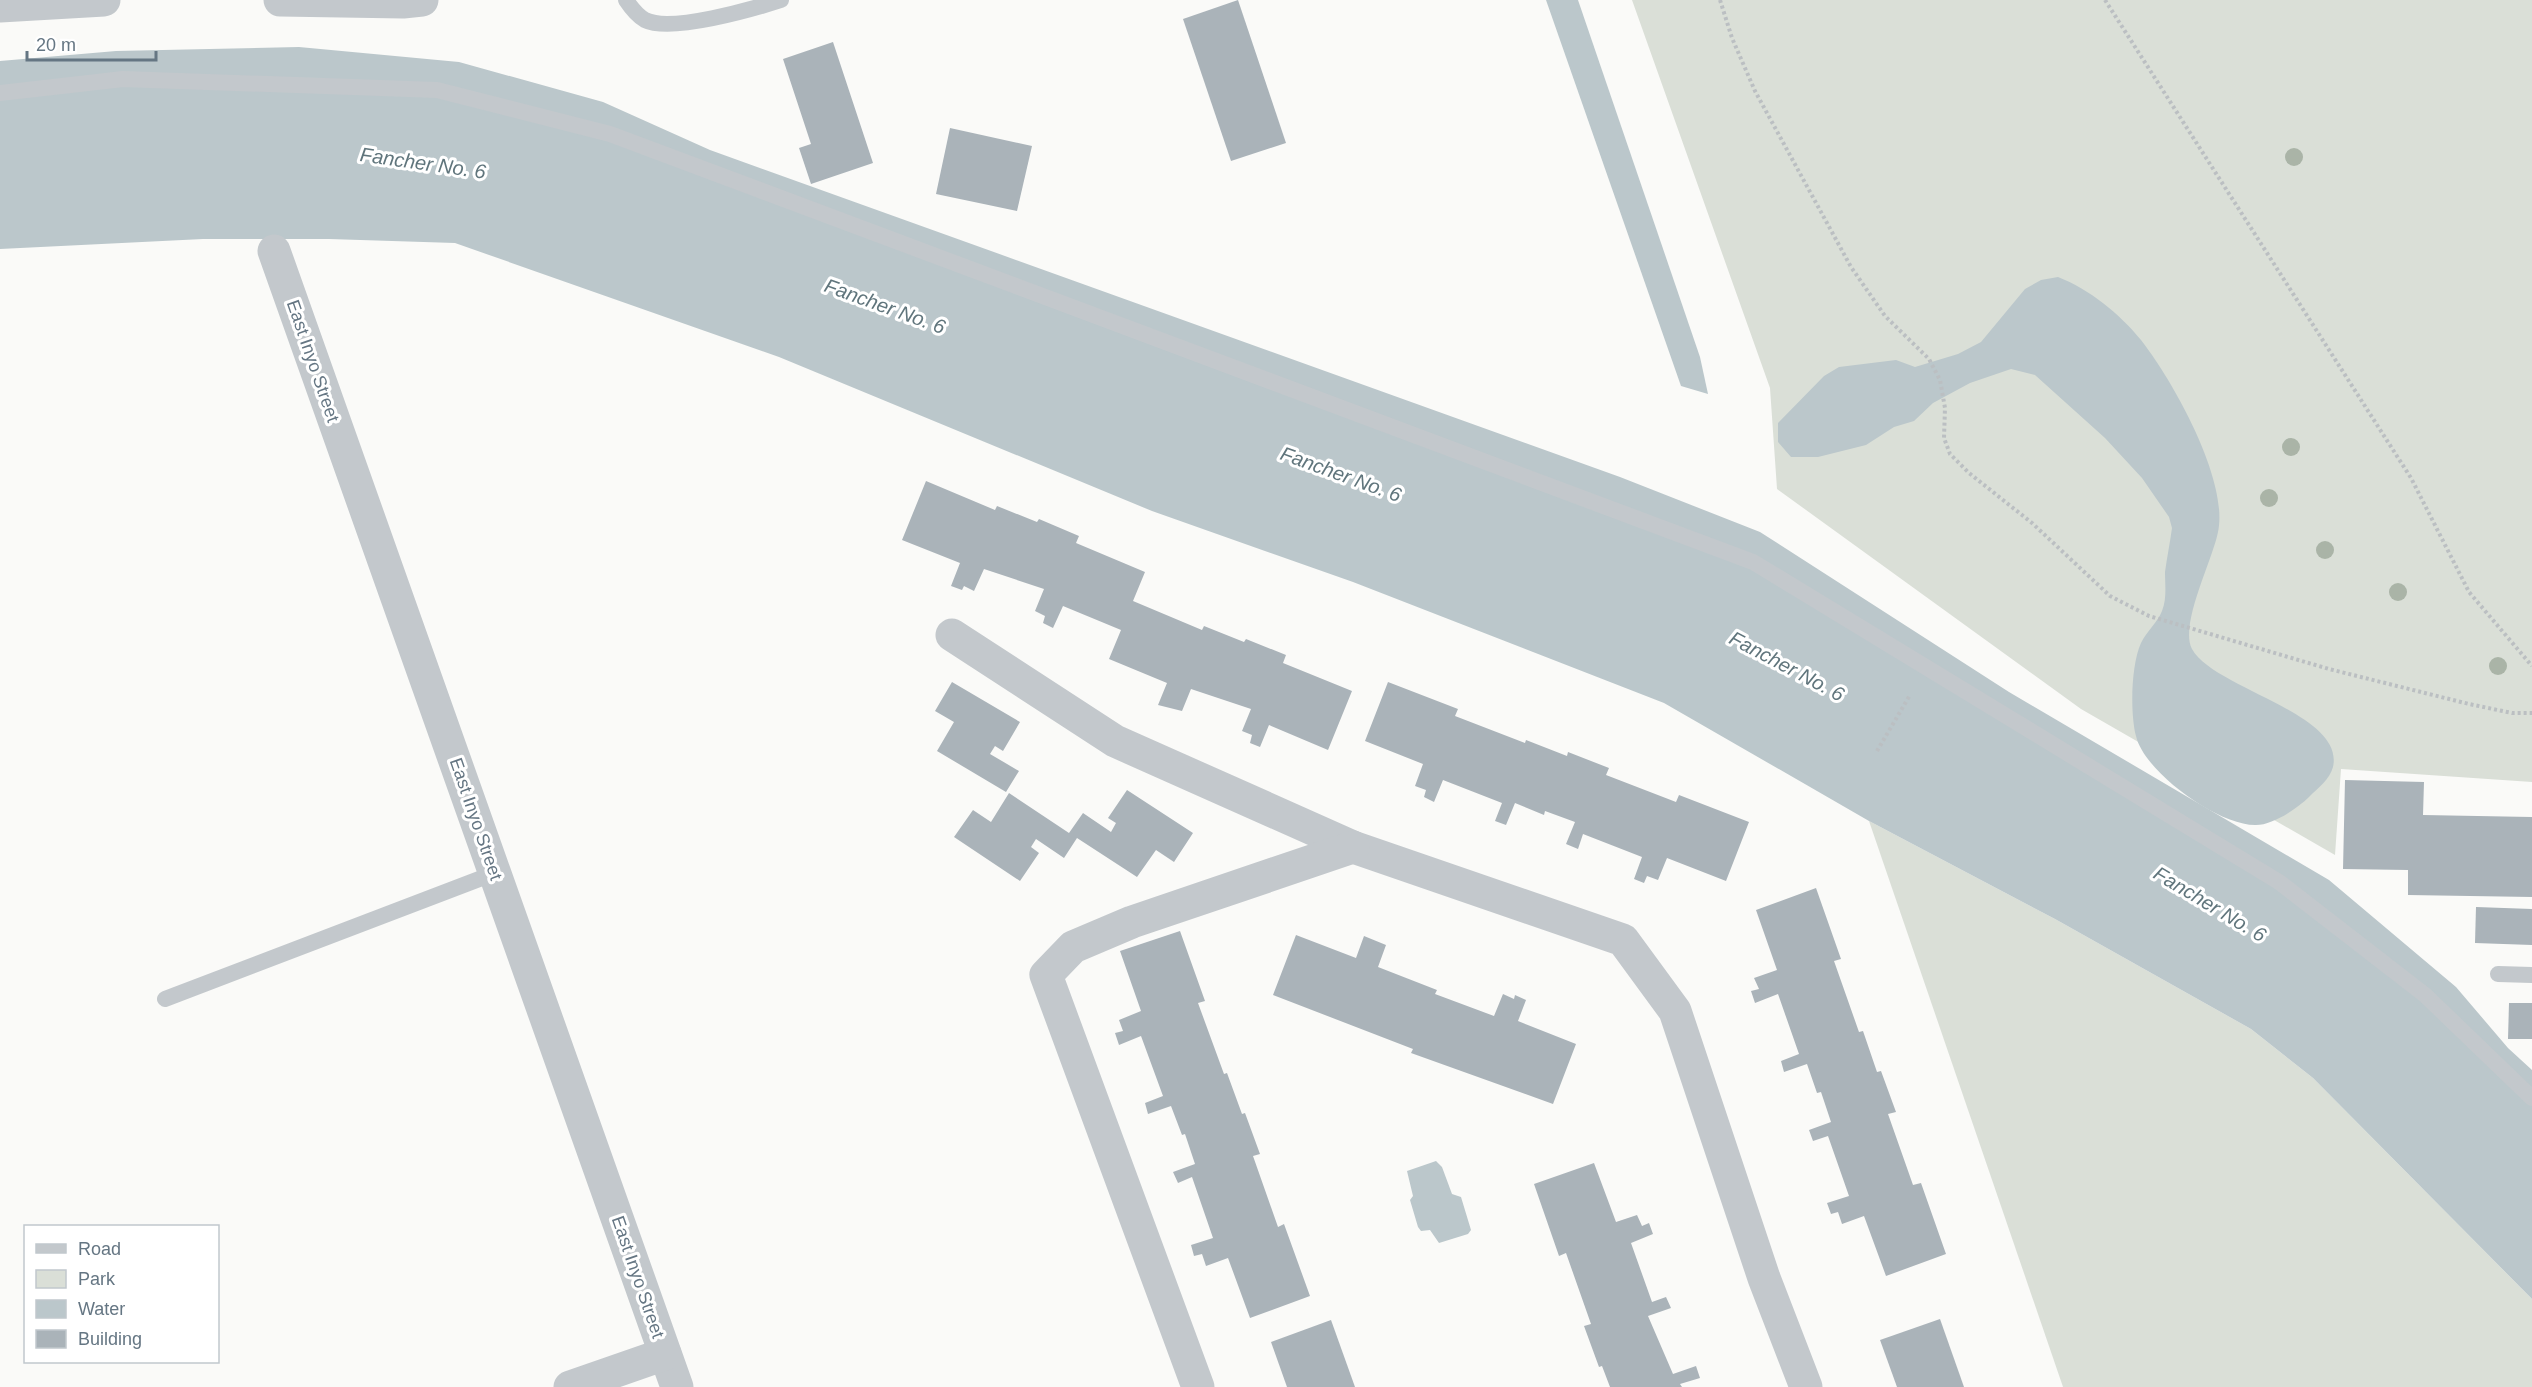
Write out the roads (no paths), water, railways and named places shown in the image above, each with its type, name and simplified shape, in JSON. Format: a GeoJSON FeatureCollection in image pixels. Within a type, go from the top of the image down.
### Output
{"type":"FeatureCollection","features":[{"type":"Feature","properties":{"kind":"street"},"geometry":{"type":"LineString","coordinates":[[0,6],[104,0]]}},
{"type":"Feature","properties":{"kind":"street"},"geometry":{"type":"LineString","coordinates":[[280,0],[403,2],[422,0]]}},
{"type":"Feature","properties":{"kind":"street","name":"East Inyo Street"},"geometry":{"type":"LineString","coordinates":[[274,251],[677,1387]]}},
{"type":"Feature","properties":{"kind":"street"},"geometry":{"type":"LineString","coordinates":[[952,635],[1115,741],[1353,847],[1623,940],[1675,1011],[1764,1278],[1806,1387]]}},
{"type":"Feature","properties":{"kind":"street"},"geometry":{"type":"LineString","coordinates":[[1198,1387],[1046,975],[1073,946],[1132,922],[1353,847]]}},
{"type":"Feature","properties":{"kind":"street"},"geometry":{"type":"LineString","coordinates":[[570,1387],[665,1354]]}},
{"type":"Feature","properties":{"kind":"lane"},"geometry":{"type":"LineString","coordinates":[[626,0],[645,20],[668,24],[738,14],[781,0]]}},
{"type":"Feature","properties":{"kind":"lane"},"geometry":{"type":"LineString","coordinates":[[0,93],[123,79],[437,90],[610,134],[1753,562],[2279,882],[2426,995],[2532,1098]]}},
{"type":"Feature","properties":{"kind":"lane"},"geometry":{"type":"LineString","coordinates":[[165,999],[495,873]]}},
{"type":"Feature","properties":{"kind":"lane"},"geometry":{"type":"LineString","coordinates":[[2498,974],[2532,975]]}},
{"type":"Feature","properties":{"kind":"water"},"geometry":{"type":"Polygon","coordinates":[[[1546,0],[1578,0],[1700,357],[1708,394],[1681,386],[1546,0]]]}},
{"type":"Feature","properties":{"kind":"water","name":"Fancher No. 6"},"geometry":{"type":"Polygon","coordinates":[[[299,47],[459,62],[603,102],[710,150],[1620,477],[1760,532],[2009,692],[2329,880],[2456,987],[2508,1048],[2532,1070],[2532,1299],[2313,1078],[2251,1029],[2055,919],[1869,821],[1664,703],[1353,582],[1152,511],[779,357],[455,243],[329,239],[203,239],[0,249],[0,61],[116,51],[299,47]]]}},
{"type":"Feature","properties":{"kind":"water"},"geometry":{"type":"Polygon","coordinates":[[[2058,277],[2081,288],[2103,303],[2141,340],[2182,405],[2207,459],[2219,511],[2218,532],[2193,609],[2189,638],[2192,649],[2205,663],[2225,677],[2299,716],[2319,731],[2331,748],[2333,767],[2326,779],[2298,806],[2270,822],[2256,825],[2241,823],[2204,807],[2168,780],[2142,750],[2134,726],[2133,676],[2141,643],[2164,606],[2165,572],[2172,528],[2169,517],[2142,478],[2105,438],[2035,375],[2011,369],[1970,383],[1933,403],[1914,421],[1894,427],[1866,445],[1818,457],[1791,457],[1778,442],[1778,423],[1824,376],[1839,367],[1896,360],[1915,367],[1958,354],[1981,342],[2025,289],[2041,280],[2058,277]]]}},
{"type":"Feature","properties":{"kind":"water"},"geometry":{"type":"Polygon","coordinates":[[[1436,1161],[1442,1167],[1452,1194],[1461,1197],[1471,1230],[1468,1234],[1439,1243],[1430,1230],[1421,1231],[1418,1227],[1410,1200],[1413,1196],[1407,1171],[1436,1161]]]}}]}
